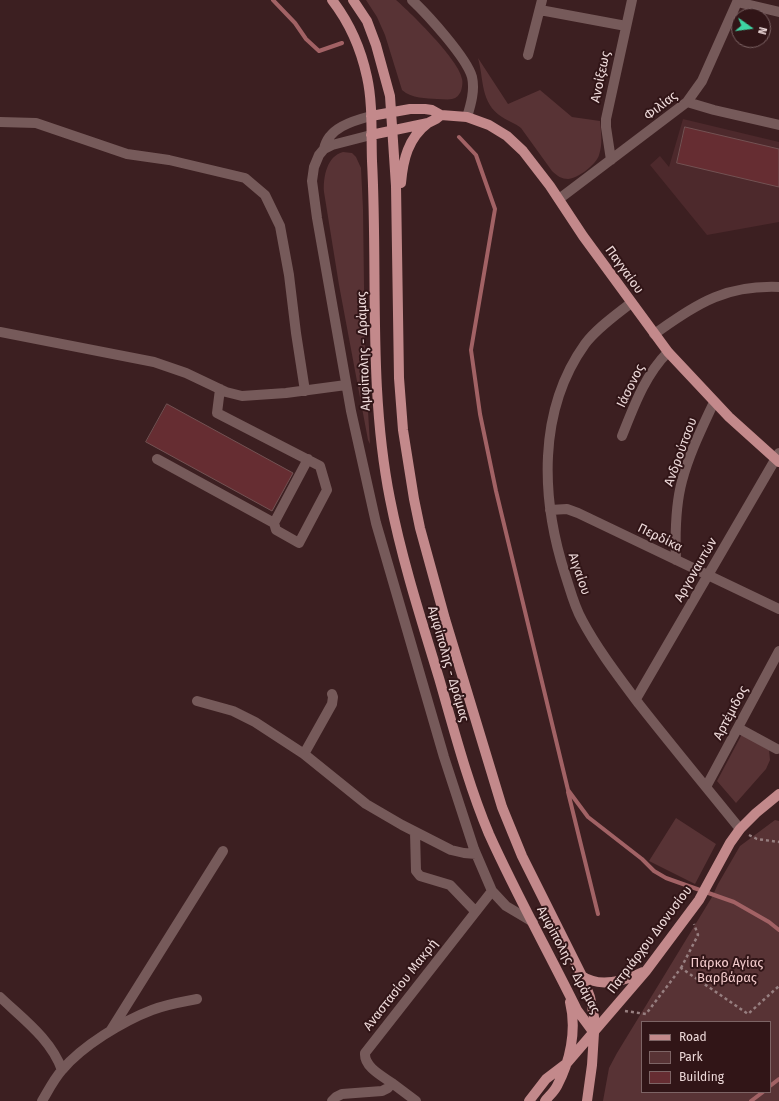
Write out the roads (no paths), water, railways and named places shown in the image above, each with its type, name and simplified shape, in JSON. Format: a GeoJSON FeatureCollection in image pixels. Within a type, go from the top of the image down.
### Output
{"type":"FeatureCollection","features":[{"type":"Feature","properties":{"kind":"main road","name":"Αμφίπολης - Δράμας"},"geometry":{"type":"LineString","coordinates":[[332,0],[350,29],[368,78],[371,116],[374,215],[377,393],[383,457],[390,500],[422,620],[474,793],[492,840],[577,1010],[594,1033]]}},
{"type":"Feature","properties":{"kind":"main road","name":"Αμφίπολης - Δράμας"},"geometry":{"type":"LineString","coordinates":[[354,0],[367,22],[376,45],[386,76],[392,112],[396,186],[398,360],[402,423],[409,473],[420,528],[445,619],[502,807],[522,856],[582,976],[590,998],[594,1017],[594,1033]]}},
{"type":"Feature","properties":{"kind":"main road","name":"Παγγαίου"},"geometry":{"type":"LineString","coordinates":[[371,116],[410,109],[426,109],[432,110],[441,115],[463,116],[489,125],[507,136],[523,151],[559,199],[631,303],[668,352],[714,402],[778,458]]}},
{"type":"Feature","properties":{"kind":"main road"},"geometry":{"type":"LineString","coordinates":[[396,261],[402,166],[410,143],[418,132],[441,115]]}},
{"type":"Feature","properties":{"kind":"main road"},"geometry":{"type":"LineString","coordinates":[[371,135],[428,124]]}},
{"type":"Feature","properties":{"kind":"main road","name":"Πατριάρχου Διονυσίου"},"geometry":{"type":"LineString","coordinates":[[529,1101],[546,1079],[567,1063],[594,1033],[646,971],[699,900],[730,843],[740,829],[756,812],[779,794]]}},
{"type":"Feature","properties":{"kind":"main road"},"geometry":{"type":"LineString","coordinates":[[582,976],[595,981],[612,982],[631,978],[646,971]]}},
{"type":"Feature","properties":{"kind":"main road"},"geometry":{"type":"LineString","coordinates":[[567,1063],[572,1036],[572,1010],[568,990]]}},
{"type":"Feature","properties":{"kind":"main road"},"geometry":{"type":"LineString","coordinates":[[587,1101],[592,1065],[594,1033]]}},
{"type":"Feature","properties":{"kind":"main road","name":"Πατριάρχου Διονυσίου"},"geometry":{"type":"LineString","coordinates":[[545,1101],[556,1088],[567,1063]]}},
{"type":"Feature","properties":{"kind":"street"},"geometry":{"type":"LineString","coordinates":[[412,0],[431,19],[460,55],[468,69],[472,79],[471,106],[463,116]]}},
{"type":"Feature","properties":{"kind":"street","name":"Ανοίξεως"},"geometry":{"type":"LineString","coordinates":[[611,160],[606,119],[632,0]]}},
{"type":"Feature","properties":{"kind":"street"},"geometry":{"type":"LineString","coordinates":[[738,1],[779,12]]}},
{"type":"Feature","properties":{"kind":"street","name":"Φιλίας"},"geometry":{"type":"LineString","coordinates":[[559,199],[688,102],[702,81],[738,1]]}},
{"type":"Feature","properties":{"kind":"street"},"geometry":{"type":"LineString","coordinates":[[528,56],[541,5],[626,26]]}},
{"type":"Feature","properties":{"kind":"street"},"geometry":{"type":"LineString","coordinates":[[688,102],[714,110],[779,125]]}},
{"type":"Feature","properties":{"kind":"street"},"geometry":{"type":"LineString","coordinates":[[324,149],[326,140],[332,133],[349,124],[371,116]]}},
{"type":"Feature","properties":{"kind":"street"},"geometry":{"type":"LineString","coordinates":[[0,122],[36,123],[127,154],[169,160],[245,178],[265,195],[280,226],[289,275],[305,391]]}},
{"type":"Feature","properties":{"kind":"street"},"geometry":{"type":"LineString","coordinates":[[371,135],[332,145],[324,149],[319,154],[314,167],[312,190],[346,385],[370,500],[388,568],[444,757],[476,854],[492,891],[506,906],[533,922]]}},
{"type":"Feature","properties":{"kind":"street"},"geometry":{"type":"LineString","coordinates":[[654,334],[695,306],[721,294],[742,289],[779,287]]}},
{"type":"Feature","properties":{"kind":"street","name":"Αιγαίου"},"geometry":{"type":"LineString","coordinates":[[631,303],[601,327],[586,342],[565,379],[554,413],[549,445],[548,477],[550,510],[557,548],[577,610],[595,641],[636,699],[740,829]]}},
{"type":"Feature","properties":{"kind":"street"},"geometry":{"type":"LineString","coordinates":[[0,332],[154,362],[186,373],[232,394],[245,396],[305,391],[346,385]]}},
{"type":"Feature","properties":{"kind":"street","name":"Ιάσονος"},"geometry":{"type":"LineString","coordinates":[[622,436],[639,394],[649,375],[668,352]]}},
{"type":"Feature","properties":{"kind":"street"},"geometry":{"type":"LineString","coordinates":[[220,389],[217,413],[308,459],[320,466],[327,489],[299,543],[276,530],[274,523],[308,459]]}},
{"type":"Feature","properties":{"kind":"street","name":"Ανδρούτσου"},"geometry":{"type":"LineString","coordinates":[[676,560],[676,511],[682,481],[700,433],[714,402]]}},
{"type":"Feature","properties":{"kind":"street","name":"Αργοναυτών"},"geometry":{"type":"LineString","coordinates":[[636,699],[778,458]]}},
{"type":"Feature","properties":{"kind":"street"},"geometry":{"type":"LineString","coordinates":[[157,459],[274,523]]}},
{"type":"Feature","properties":{"kind":"street","name":"Περδίκα"},"geometry":{"type":"LineString","coordinates":[[550,510],[567,509],[578,513],[779,609]]}},
{"type":"Feature","properties":{"kind":"street","name":"Αρτέμιδος"},"geometry":{"type":"LineString","coordinates":[[706,787],[779,651]]}},
{"type":"Feature","properties":{"kind":"street"},"geometry":{"type":"LineString","coordinates":[[301,753],[332,704],[334,697],[332,694]]}},
{"type":"Feature","properties":{"kind":"street"},"geometry":{"type":"LineString","coordinates":[[197,701],[243,715],[301,753],[366,804],[415,832],[451,850],[476,854]]}},
{"type":"Feature","properties":{"kind":"street"},"geometry":{"type":"LineString","coordinates":[[738,728],[778,748]]}},
{"type":"Feature","properties":{"kind":"street"},"geometry":{"type":"LineString","coordinates":[[415,832],[416,871],[420,876],[450,885],[475,911]]}},
{"type":"Feature","properties":{"kind":"street"},"geometry":{"type":"LineString","coordinates":[[111,1030],[223,851]]}},
{"type":"Feature","properties":{"kind":"street","name":"Αναστασίου Μακρή"},"geometry":{"type":"LineString","coordinates":[[392,1083],[369,1066],[365,1058],[365,1053],[492,891]]}},
{"type":"Feature","properties":{"kind":"street"},"geometry":{"type":"LineString","coordinates":[[0,997],[48,1043],[56,1055],[62,1070]]}},
{"type":"Feature","properties":{"kind":"street"},"geometry":{"type":"LineString","coordinates":[[42,1101],[62,1070],[84,1050],[111,1030],[128,1020],[153,1010],[197,999]]}},
{"type":"Feature","properties":{"kind":"street"},"geometry":{"type":"LineString","coordinates":[[332,1101],[342,1094],[382,1091],[388,1088],[392,1083],[416,1101]]}},
{"type":"Feature","properties":{"kind":"waterway"},"geometry":{"type":"LineString","coordinates":[[273,0],[295,23],[306,39],[319,51],[342,43]]}},
{"type":"Feature","properties":{"kind":"waterway"},"geometry":{"type":"LineString","coordinates":[[459,137],[476,155],[495,209],[471,350],[480,414],[496,491],[568,790],[588,817],[642,859],[654,871],[666,878],[734,902],[769,922],[779,930]]}},
{"type":"Feature","properties":{"kind":"waterway"},"geometry":{"type":"LineString","coordinates":[[568,792],[598,914]]}},
{"type":"Feature","properties":{"kind":"waterway"},"geometry":{"type":"LineString","coordinates":[[771,1085],[779,1079]]}},
{"type":"Feature","properties":{"kind":"waterway"},"geometry":{"type":"LineString","coordinates":[[751,1101],[762,1093]]}},
{"type":"Feature","properties":{"kind":"park label","name":"Πάρκο Αγίας Βαρβάρας"},"geometry":{"type":"Point","coordinates":[727,970]}}]}
